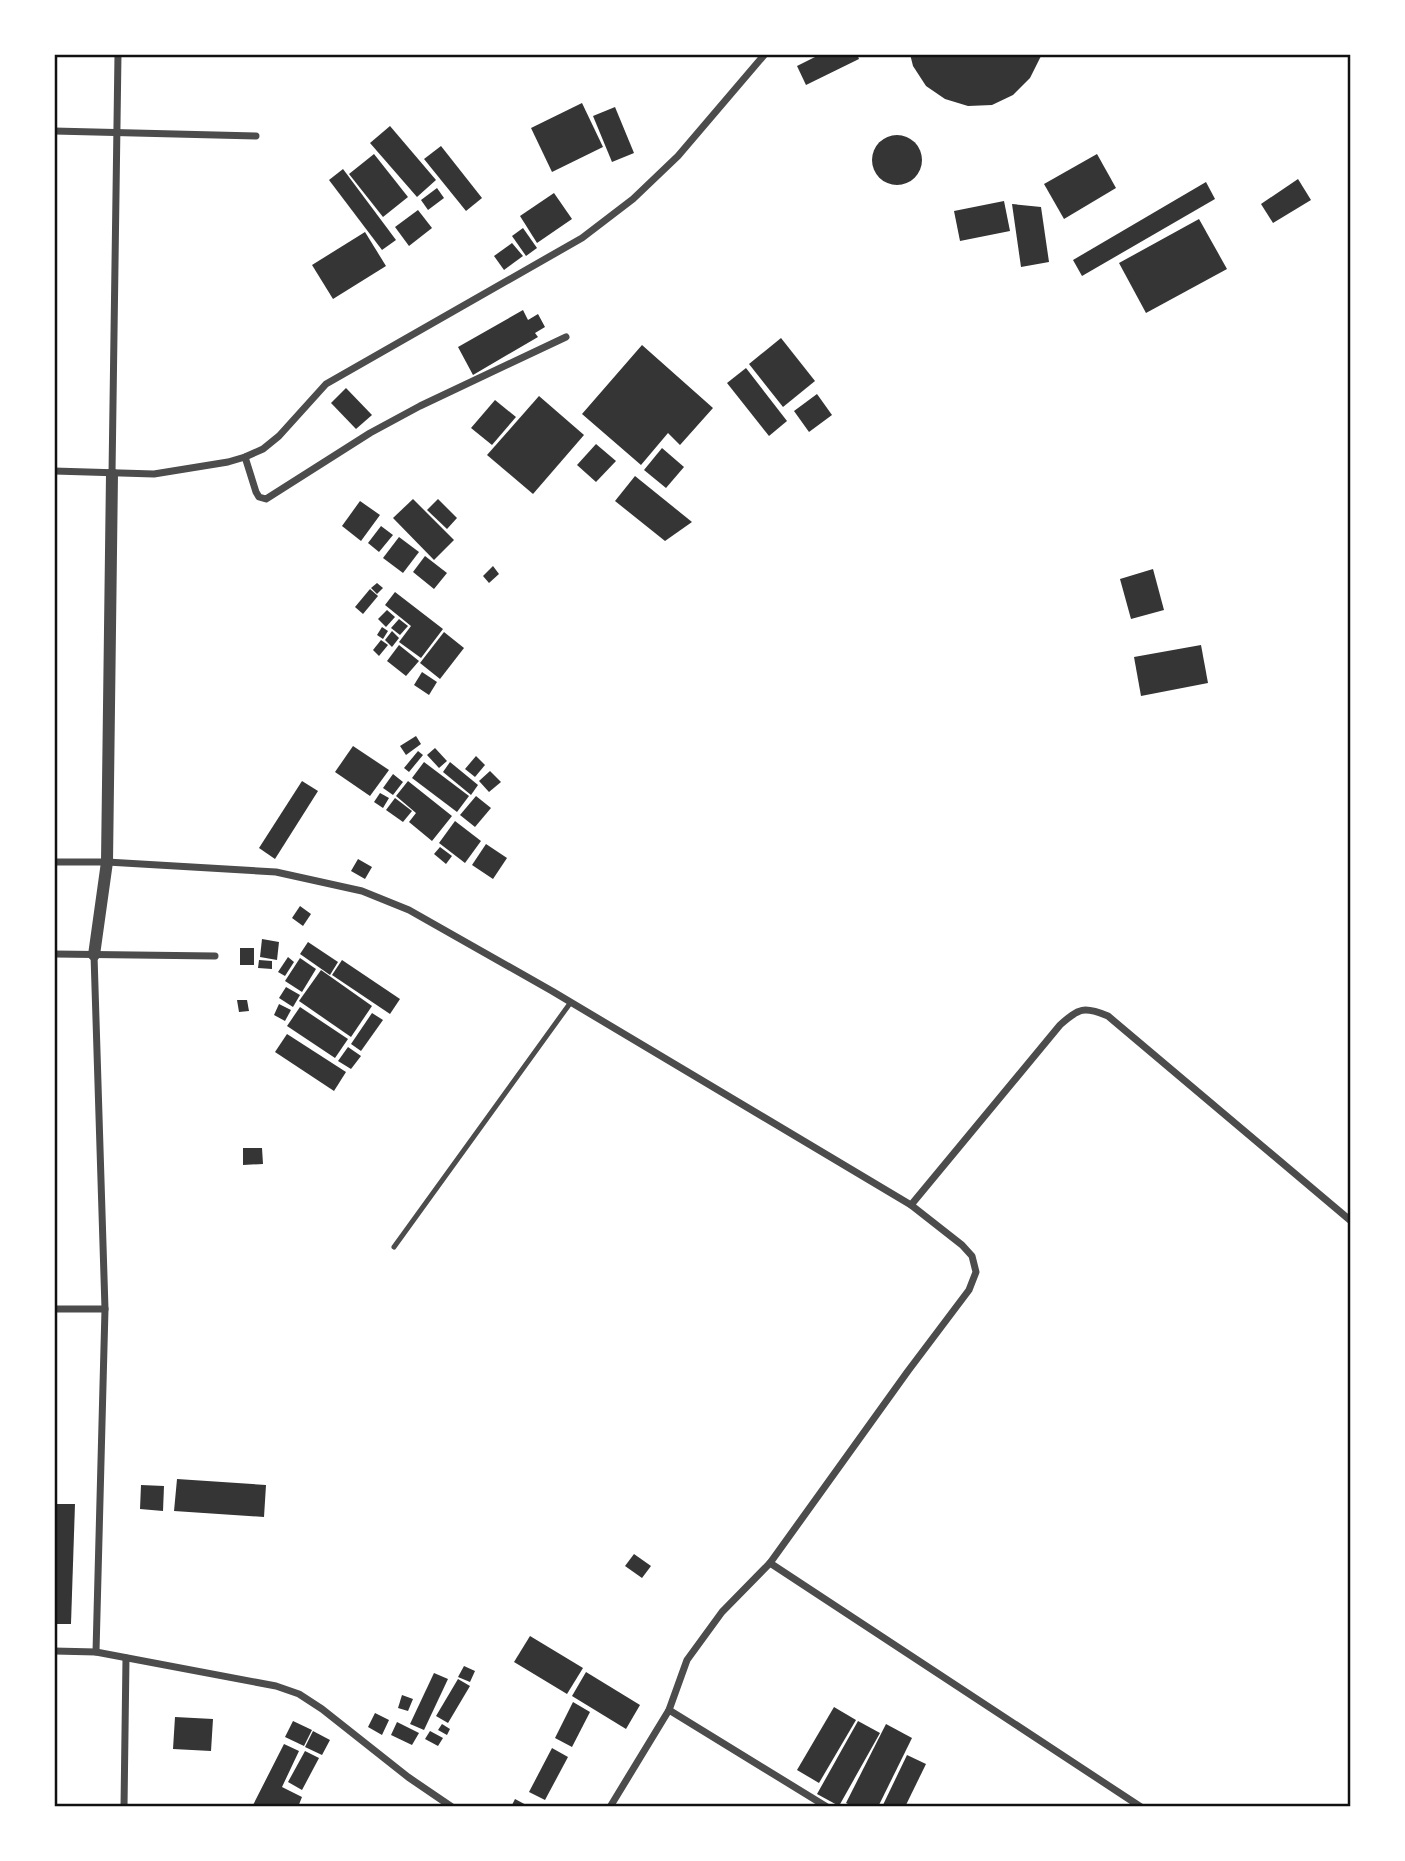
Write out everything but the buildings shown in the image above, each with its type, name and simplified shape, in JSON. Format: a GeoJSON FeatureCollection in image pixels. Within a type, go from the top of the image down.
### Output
{"type":"FeatureCollection","features":[{"type":"Feature","properties":{"kind":"street"},"geometry":{"type":"LineString","coordinates":[[96,1652],[105,1310],[94,955],[107,862],[118,54]]}},
{"type":"Feature","properties":{"kind":"street"},"geometry":{"type":"LineString","coordinates":[[54,471],[154,474],[245,457],[263,449],[279,436],[326,384],[582,238],[633,199],[678,156],[765,54]]}},
{"type":"Feature","properties":{"kind":"street"},"geometry":{"type":"LineString","coordinates":[[54,131],[256,136]]}},
{"type":"Feature","properties":{"kind":"street"},"geometry":{"type":"LineString","coordinates":[[245,457],[257,495],[265,499],[420,405],[566,337]]}},
{"type":"Feature","properties":{"kind":"street"},"geometry":{"type":"LineString","coordinates":[[54,862],[107,862],[276,872],[362,891],[409,910],[571,1002],[911,1205],[972,1256],[976,1272],[969,1290],[770,1563],[722,1612],[687,1660],[669,1710],[610,1807]]}},
{"type":"Feature","properties":{"kind":"street"},"geometry":{"type":"LineString","coordinates":[[54,954],[215,956]]}},
{"type":"Feature","properties":{"kind":"street"},"geometry":{"type":"LineString","coordinates":[[911,1205],[1060,1025],[1075,1012],[1093,1010],[1108,1016],[1351,1221]]}},
{"type":"Feature","properties":{"kind":"street"},"geometry":{"type":"LineString","coordinates":[[54,1309],[105,1310]]}},
{"type":"Feature","properties":{"kind":"street"},"geometry":{"type":"LineString","coordinates":[[770,1563],[1141,1807]]}},
{"type":"Feature","properties":{"kind":"street"},"geometry":{"type":"LineString","coordinates":[[54,1651],[96,1652],[276,1686],[299,1694],[452,1807]]}},
{"type":"Feature","properties":{"kind":"street"},"geometry":{"type":"LineString","coordinates":[[124,1807],[126,1658]]}},
{"type":"Feature","properties":{"kind":"street"},"geometry":{"type":"LineString","coordinates":[[669,1710],[827,1807]]}},
{"type":"Feature","properties":{"kind":"lane"},"geometry":{"type":"LineString","coordinates":[[394,1247],[571,1002]]}}]}
